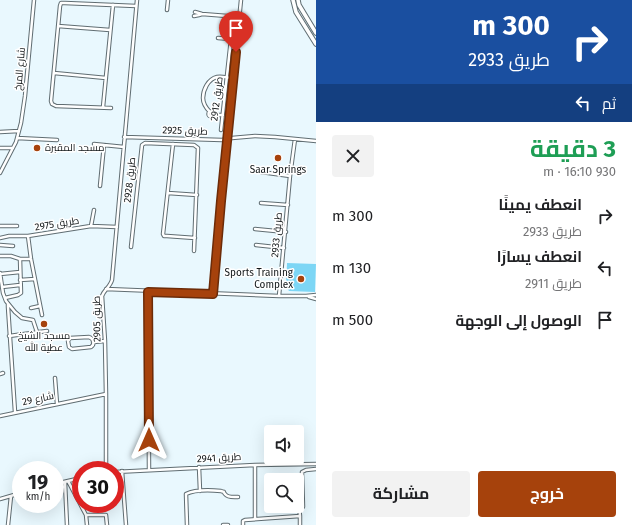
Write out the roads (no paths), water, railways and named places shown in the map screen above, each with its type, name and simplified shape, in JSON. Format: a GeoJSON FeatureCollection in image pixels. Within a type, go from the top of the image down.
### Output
{"type":"FeatureCollection","features":[{"type":"Feature","properties":{"kind":"street","name":"شارع المرخ"},"geometry":{"type":"LineString","coordinates":[[0,173],[13,148],[19,131],[25,100],[34,0]]}},
{"type":"Feature","properties":{"kind":"street"},"geometry":{"type":"LineString","coordinates":[[91,4],[92,0]]}},
{"type":"Feature","properties":{"kind":"street","name":"طريق 2905"},"geometry":{"type":"LineString","coordinates":[[106,461],[105,341],[102,296],[112,280],[137,0]]}},
{"type":"Feature","properties":{"kind":"street"},"geometry":{"type":"LineString","coordinates":[[168,0],[168,10]]}},
{"type":"Feature","properties":{"kind":"street"},"geometry":{"type":"LineString","coordinates":[[213,294],[241,0]]}},
{"type":"Feature","properties":{"kind":"street"},"geometry":{"type":"LineString","coordinates":[[293,0],[296,12],[316,44]]}},
{"type":"Feature","properties":{"kind":"street"},"geometry":{"type":"LineString","coordinates":[[298,0],[299,6],[316,33]]}},
{"type":"Feature","properties":{"kind":"street"},"geometry":{"type":"LineString","coordinates":[[111,108],[56,106],[52,104],[51,101],[60,6],[61,3],[136,6]]}},
{"type":"Feature","properties":{"kind":"street"},"geometry":{"type":"LineString","coordinates":[[103,107],[113,5]]}},
{"type":"Feature","properties":{"kind":"street"},"geometry":{"type":"LineString","coordinates":[[195,12],[202,14],[240,17]]}},
{"type":"Feature","properties":{"kind":"street"},"geometry":{"type":"LineString","coordinates":[[194,16],[202,14]]}},
{"type":"Feature","properties":{"kind":"street","name":"طريق 2912"},"geometry":{"type":"LineString","coordinates":[[221,130],[233,21]]}},
{"type":"Feature","properties":{"kind":"street"},"geometry":{"type":"LineString","coordinates":[[58,26],[110,30]]}},
{"type":"Feature","properties":{"kind":"street"},"geometry":{"type":"LineString","coordinates":[[218,38],[231,39]]}},
{"type":"Feature","properties":{"kind":"street"},"geometry":{"type":"LineString","coordinates":[[54,73],[106,78]]}},
{"type":"Feature","properties":{"kind":"street"},"geometry":{"type":"LineString","coordinates":[[223,115],[213,115],[212,112],[206,108],[203,98],[205,88],[211,80],[216,78],[233,78]]}},
{"type":"Feature","properties":{"kind":"street"},"geometry":{"type":"LineString","coordinates":[[0,132],[19,131]]}},
{"type":"Feature","properties":{"kind":"street","name":"طريق 2925"},"geometry":{"type":"LineString","coordinates":[[124,137],[220,140],[255,136],[316,141]]}},
{"type":"Feature","properties":{"kind":"street"},"geometry":{"type":"LineString","coordinates":[[17,138],[57,140]]}},
{"type":"Feature","properties":{"kind":"street"},"geometry":{"type":"LineString","coordinates":[[183,145],[184,139]]}},
{"type":"Feature","properties":{"kind":"street","name":"طريق 2933"},"geometry":{"type":"LineString","coordinates":[[279,296],[290,176],[295,139]]}},
{"type":"Feature","properties":{"kind":"street","name":"طريق 2928"},"geometry":{"type":"LineString","coordinates":[[131,247],[142,145],[145,143],[194,145],[198,148],[197,195]]}},
{"type":"Feature","properties":{"kind":"street"},"geometry":{"type":"LineString","coordinates":[[94,144],[124,147]]}},
{"type":"Feature","properties":{"kind":"street"},"geometry":{"type":"LineString","coordinates":[[173,144],[163,234],[164,236],[195,238]]}},
{"type":"Feature","properties":{"kind":"street"},"geometry":{"type":"LineString","coordinates":[[100,186],[104,145]]}},
{"type":"Feature","properties":{"kind":"street"},"geometry":{"type":"LineString","coordinates":[[0,148],[13,148]]}},
{"type":"Feature","properties":{"kind":"street"},"geometry":{"type":"LineString","coordinates":[[261,172],[290,176]]}},
{"type":"Feature","properties":{"kind":"street"},"geometry":{"type":"LineString","coordinates":[[168,193],[197,195],[194,251]]}},
{"type":"Feature","properties":{"kind":"street"},"geometry":{"type":"LineString","coordinates":[[261,203],[288,205]]}},
{"type":"Feature","properties":{"kind":"street"},"geometry":{"type":"LineString","coordinates":[[92,226],[94,210]]}},
{"type":"Feature","properties":{"kind":"street"},"geometry":{"type":"LineString","coordinates":[[0,226],[17,226]]}},
{"type":"Feature","properties":{"kind":"street","name":"طريق 2975"},"geometry":{"type":"LineString","coordinates":[[0,238],[9,236],[28,236],[92,226],[117,227]]}},
{"type":"Feature","properties":{"kind":"street"},"geometry":{"type":"LineString","coordinates":[[255,229],[286,232]]}},
{"type":"Feature","properties":{"kind":"street"},"geometry":{"type":"LineString","coordinates":[[28,236],[42,314]]}},
{"type":"Feature","properties":{"kind":"street"},"geometry":{"type":"LineString","coordinates":[[0,245],[13,246]]}},
{"type":"Feature","properties":{"kind":"street"},"geometry":{"type":"LineString","coordinates":[[256,245],[284,248]]}},
{"type":"Feature","properties":{"kind":"street"},"geometry":{"type":"LineString","coordinates":[[0,256],[31,259]]}},
{"type":"Feature","properties":{"kind":"street"},"geometry":{"type":"LineString","coordinates":[[5,298],[19,295],[20,293],[20,258]]}},
{"type":"Feature","properties":{"kind":"street"},"geometry":{"type":"LineString","coordinates":[[20,272],[0,274],[1,285],[8,304],[22,318],[34,320],[37,332]]}},
{"type":"Feature","properties":{"kind":"street"},"geometry":{"type":"LineString","coordinates":[[20,280],[35,279]]}},
{"type":"Feature","properties":{"kind":"street"},"geometry":{"type":"LineString","coordinates":[[1,285],[20,285]]}},
{"type":"Feature","properties":{"kind":"street"},"geometry":{"type":"LineString","coordinates":[[106,290],[279,296],[316,295]]}},
{"type":"Feature","properties":{"kind":"street"},"geometry":{"type":"LineString","coordinates":[[148,292],[149,470]]}},
{"type":"Feature","properties":{"kind":"street"},"geometry":{"type":"LineString","coordinates":[[306,296],[316,299]]}},
{"type":"Feature","properties":{"kind":"street","name":"شارع 29"},"geometry":{"type":"LineString","coordinates":[[8,304],[15,412],[106,394]]}},
{"type":"Feature","properties":{"kind":"street"},"geometry":{"type":"LineString","coordinates":[[31,308],[40,306]]}},
{"type":"Feature","properties":{"kind":"street"},"geometry":{"type":"LineString","coordinates":[[9,336],[46,331]]}},
{"type":"Feature","properties":{"kind":"street"},"geometry":{"type":"LineString","coordinates":[[89,337],[93,342],[90,348],[72,349],[69,347],[68,341],[72,338],[89,337]]}},
{"type":"Feature","properties":{"kind":"street"},"geometry":{"type":"LineString","coordinates":[[93,342],[105,341]]}},
{"type":"Feature","properties":{"kind":"street"},"geometry":{"type":"LineString","coordinates":[[55,378],[57,404]]}},
{"type":"Feature","properties":{"kind":"street"},"geometry":{"type":"LineString","coordinates":[[0,416],[15,412]]}},
{"type":"Feature","properties":{"kind":"street","name":"طريق 2941"},"geometry":{"type":"LineString","coordinates":[[124,471],[199,467],[316,464]]}},
{"type":"Feature","properties":{"kind":"street"},"geometry":{"type":"LineString","coordinates":[[255,465],[255,519]]}},
{"type":"Feature","properties":{"kind":"street"},"geometry":{"type":"LineString","coordinates":[[199,467],[200,491]]}},
{"type":"Feature","properties":{"kind":"street"},"geometry":{"type":"LineString","coordinates":[[302,473],[306,470],[316,469]]}},
{"type":"Feature","properties":{"kind":"street"},"geometry":{"type":"LineString","coordinates":[[66,481],[72,480]]}},
{"type":"Feature","properties":{"kind":"street"},"geometry":{"type":"LineString","coordinates":[[66,481],[86,515],[87,525]]}},
{"type":"Feature","properties":{"kind":"street"},"geometry":{"type":"LineString","coordinates":[[66,481],[67,525]]}},
{"type":"Feature","properties":{"kind":"street"},"geometry":{"type":"LineString","coordinates":[[187,525],[186,494],[189,492],[221,491],[224,492],[226,496],[238,498]]}},
{"type":"Feature","properties":{"kind":"street"},"geometry":{"type":"LineString","coordinates":[[0,499],[11,496],[8,525]]}},
{"type":"Feature","properties":{"kind":"street"},"geometry":{"type":"LineString","coordinates":[[124,498],[126,525]]}},
{"type":"Feature","properties":{"kind":"street"},"geometry":{"type":"LineString","coordinates":[[300,513],[300,525]]}},
{"type":"Feature","properties":{"kind":"street"},"geometry":{"type":"LineString","coordinates":[[86,515],[106,515],[107,525]]}},
{"type":"Feature","properties":{"kind":"street"},"geometry":{"type":"LineString","coordinates":[[243,525],[243,521],[245,520],[300,516]]}},
{"type":"Feature","properties":{"kind":"place","name":"مسجد المقبرة"},"geometry":{"type":"Point","coordinates":[37,148]}},
{"type":"Feature","properties":{"kind":"place","name":"Saar Springs"},"geometry":{"type":"Point","coordinates":[278,158]}},
{"type":"Feature","properties":{"kind":"place","name":"Sports Training Complex"},"geometry":{"type":"Point","coordinates":[301,279]}},
{"type":"Feature","properties":{"kind":"place","name":"مسجد الشيخ عطية الله"},"geometry":{"type":"Point","coordinates":[44,324]}}]}
